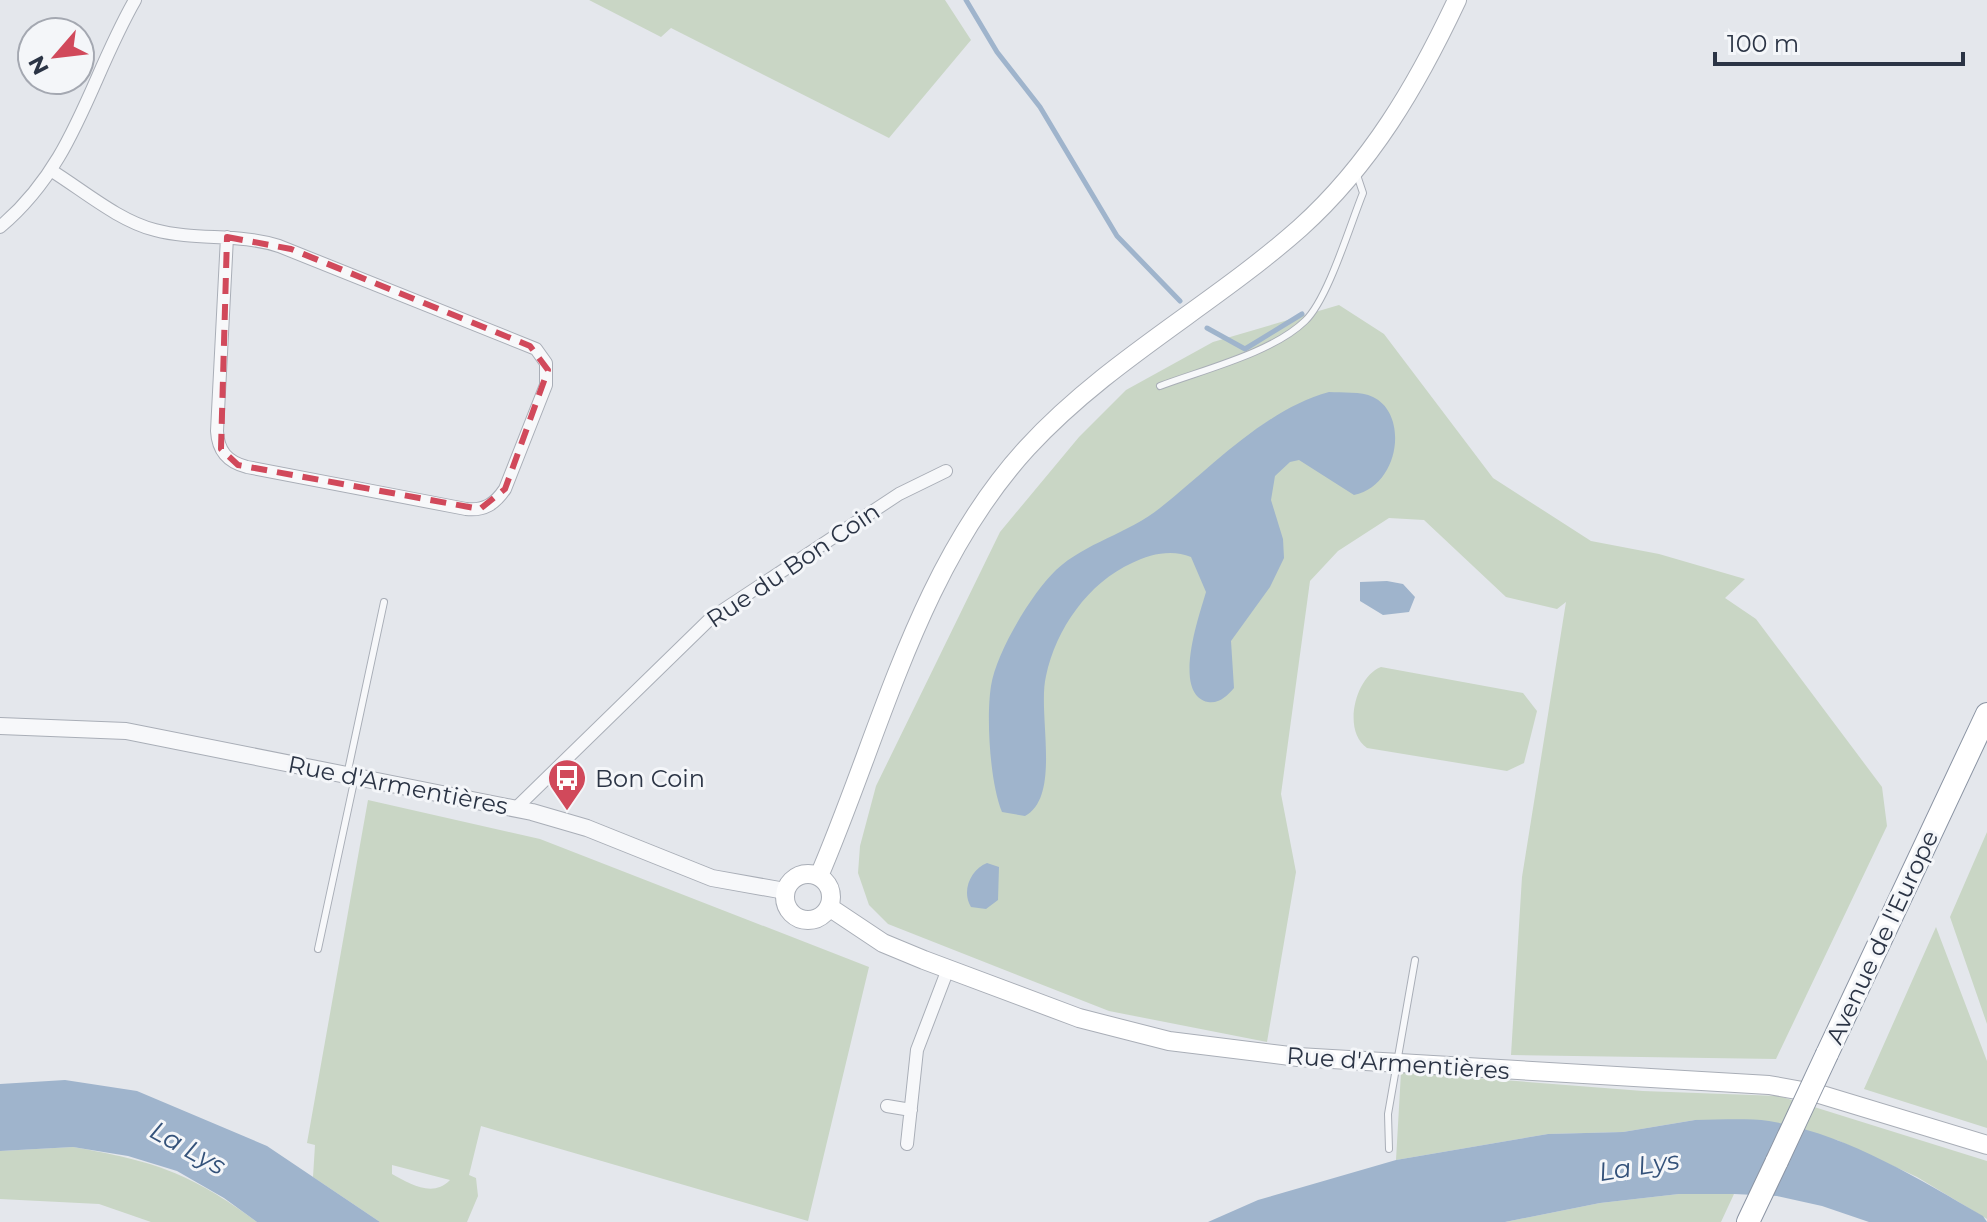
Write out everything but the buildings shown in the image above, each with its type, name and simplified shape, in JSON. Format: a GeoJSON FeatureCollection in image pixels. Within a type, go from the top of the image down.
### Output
{"type":"FeatureCollection","features":[{"type":"Feature","properties":{"kind":"highway","name":"Avenue de l'Europe"},"geometry":{"type":"LineString","coordinates":[[1748,1222],[1987,714]]}},
{"type":"Feature","properties":{"kind":"main road"},"geometry":{"type":"LineString","coordinates":[[819,876],[927,603],[963,535],[1001,480],[1072,402],[1272,252],[1355,171],[1414,87],[1457,0]]}},
{"type":"Feature","properties":{"kind":"main road"},"geometry":{"type":"LineString","coordinates":[[798,876],[819,876],[830,890],[829,907],[816,919],[798,918],[788,909],[785,891],[798,876]]}},
{"type":"Feature","properties":{"kind":"main road","name":"Rue d'Armentières"},"geometry":{"type":"LineString","coordinates":[[829,907],[883,943],[1079,1018],[1137,1035],[1223,1050],[1769,1085],[1819,1094],[1987,1145]]}},
{"type":"Feature","properties":{"kind":"street"},"geometry":{"type":"LineString","coordinates":[[0,227],[52,171],[72,138],[135,0]]}},
{"type":"Feature","properties":{"kind":"street"},"geometry":{"type":"LineString","coordinates":[[52,171],[143,226],[165,232],[227,237],[291,249],[536,349],[548,370],[546,385],[505,489],[496,501],[480,509],[466,509],[247,467],[228,459],[217,437],[227,237]]}},
{"type":"Feature","properties":{"kind":"street","name":"Rue du Bon Coin"},"geometry":{"type":"LineString","coordinates":[[515,809],[711,618],[886,502],[946,471]]}},
{"type":"Feature","properties":{"kind":"street","name":"Rue d'Armentières"},"geometry":{"type":"LineString","coordinates":[[0,726],[126,731],[515,809],[568,822],[712,878],[785,891]]}},
{"type":"Feature","properties":{"kind":"street"},"geometry":{"type":"LineString","coordinates":[[907,1144],[917,1050],[948,969]]}},
{"type":"Feature","properties":{"kind":"street"},"geometry":{"type":"LineString","coordinates":[[887,1106],[911,1110]]}},
{"type":"Feature","properties":{"kind":"lane"},"geometry":{"type":"LineString","coordinates":[[1160,386],[1272,342],[1306,321],[1324,289],[1363,193],[1355,171]]}},
{"type":"Feature","properties":{"kind":"lane"},"geometry":{"type":"LineString","coordinates":[[318,949],[384,602]]}},
{"type":"Feature","properties":{"kind":"lane"},"geometry":{"type":"LineString","coordinates":[[1389,1149],[1388,1114],[1395,1063],[1415,960]]}},
{"type":"Feature","properties":{"kind":"highlighted area"},"geometry":{"type":"Polygon","coordinates":[[[227,237],[291,249],[530,346],[548,370],[505,489],[480,509],[238,465],[221,449],[227,237]]]}},
{"type":"Feature","properties":{"kind":"green space"},"geometry":{"type":"Polygon","coordinates":[[[589,0],[945,0],[971,40],[889,138],[671,28],[661,37],[589,0]]]}},
{"type":"Feature","properties":{"kind":"green space"},"geometry":{"type":"Polygon","coordinates":[[[1339,305],[1384,334],[1493,478],[1591,541],[1659,554],[1745,579],[1725,598],[1756,619],[1882,787],[1887,826],[1776,1059],[1511,1055],[1522,877],[1566,602],[1557,609],[1506,597],[1424,520],[1389,518],[1338,551],[1310,581],[1281,794],[1296,872],[1267,1042],[1109,1011],[888,924],[869,905],[858,873],[860,846],[876,786],[1000,532],[1079,437],[1126,390],[1213,342],[1339,305]]]}},
{"type":"Feature","properties":{"kind":"green space"},"geometry":{"type":"Polygon","coordinates":[[[1381,667],[1523,693],[1537,711],[1524,763],[1507,771],[1367,748],[1355,730],[1355,705],[1364,681],[1381,667]]]}},
{"type":"Feature","properties":{"kind":"green space"},"geometry":{"type":"Polygon","coordinates":[[[368,800],[540,839],[869,967],[808,1221],[481,1126],[469,1175],[476,1178],[478,1196],[467,1222],[380,1222],[313,1177],[315,1145],[307,1143],[368,800]],[[392,1165],[392,1174],[421,1188],[436,1188],[450,1180],[392,1165]]]}},
{"type":"Feature","properties":{"kind":"green space"},"geometry":{"type":"Polygon","coordinates":[[[1987,832],[1987,1024],[1950,917],[1987,832]]]}},
{"type":"Feature","properties":{"kind":"green space"},"geometry":{"type":"Polygon","coordinates":[[[1936,927],[1987,1061],[1987,1128],[1864,1089],[1936,927]]]}},
{"type":"Feature","properties":{"kind":"green space"},"geometry":{"type":"Polygon","coordinates":[[[1401,1072],[1643,1091],[1779,1096],[1987,1161],[1987,1219],[1917,1177],[1837,1140],[1695,1120],[1623,1132],[1548,1134],[1396,1160],[1401,1072]]]}},
{"type":"Feature","properties":{"kind":"green space"},"geometry":{"type":"Polygon","coordinates":[[[73,1147],[171,1171],[212,1192],[257,1222],[151,1222],[99,1204],[0,1199],[0,1151],[73,1147]]]}},
{"type":"Feature","properties":{"kind":"green space"},"geometry":{"type":"Polygon","coordinates":[[[1679,1194],[1734,1194],[1721,1222],[1505,1222],[1600,1203],[1679,1194]]]}},
{"type":"Feature","properties":{"kind":"water"},"geometry":{"type":"Polygon","coordinates":[[[1329,392],[1368,395],[1384,406],[1392,418],[1395,433],[1390,464],[1370,489],[1354,495],[1299,460],[1290,462],[1275,476],[1271,500],[1283,539],[1284,558],[1270,587],[1231,641],[1234,688],[1219,701],[1208,702],[1197,696],[1191,684],[1191,652],[1206,592],[1191,557],[1176,553],[1161,554],[1132,563],[1101,582],[1088,595],[1057,641],[1044,692],[1046,773],[1043,791],[1036,806],[1025,816],[1002,812],[990,750],[991,686],[1007,641],[1046,581],[1056,570],[1093,545],[1148,517],[1260,426],[1282,412],[1329,392]]]}},
{"type":"Feature","properties":{"kind":"water"},"geometry":{"type":"Polygon","coordinates":[[[1360,582],[1403,584],[1415,597],[1409,612],[1383,615],[1360,601],[1360,582]]]}},
{"type":"Feature","properties":{"kind":"water"},"geometry":{"type":"Polygon","coordinates":[[[987,863],[999,867],[998,900],[986,909],[971,907],[967,894],[969,881],[976,870],[987,863]]]}},
{"type":"Feature","properties":{"kind":"water","name":"La Lys"},"geometry":{"type":"Polygon","coordinates":[[[65,1080],[137,1091],[267,1146],[380,1222],[257,1222],[224,1198],[177,1171],[128,1156],[73,1147],[0,1151],[0,1084],[65,1080]]]}},
{"type":"Feature","properties":{"kind":"water","name":"La Lys"},"geometry":{"type":"Polygon","coordinates":[[[1695,1120],[1769,1121],[1826,1136],[1906,1172],[1983,1216],[1987,1222],[1869,1222],[1822,1206],[1777,1196],[1679,1194],[1600,1203],[1505,1222],[1208,1222],[1258,1200],[1396,1160],[1548,1134],[1623,1132],[1695,1120]]]}},
{"type":"Feature","properties":{"kind":"waterway"},"geometry":{"type":"LineString","coordinates":[[966,0],[997,52],[1040,107],[1117,236],[1180,301]]}},
{"type":"Feature","properties":{"kind":"waterway"},"geometry":{"type":"LineString","coordinates":[[1207,328],[1245,349],[1302,314]]}},
{"type":"Feature","properties":{"kind":"place","name":"Bon Coin"},"geometry":{"type":"Point","coordinates":[567,812]}}]}
